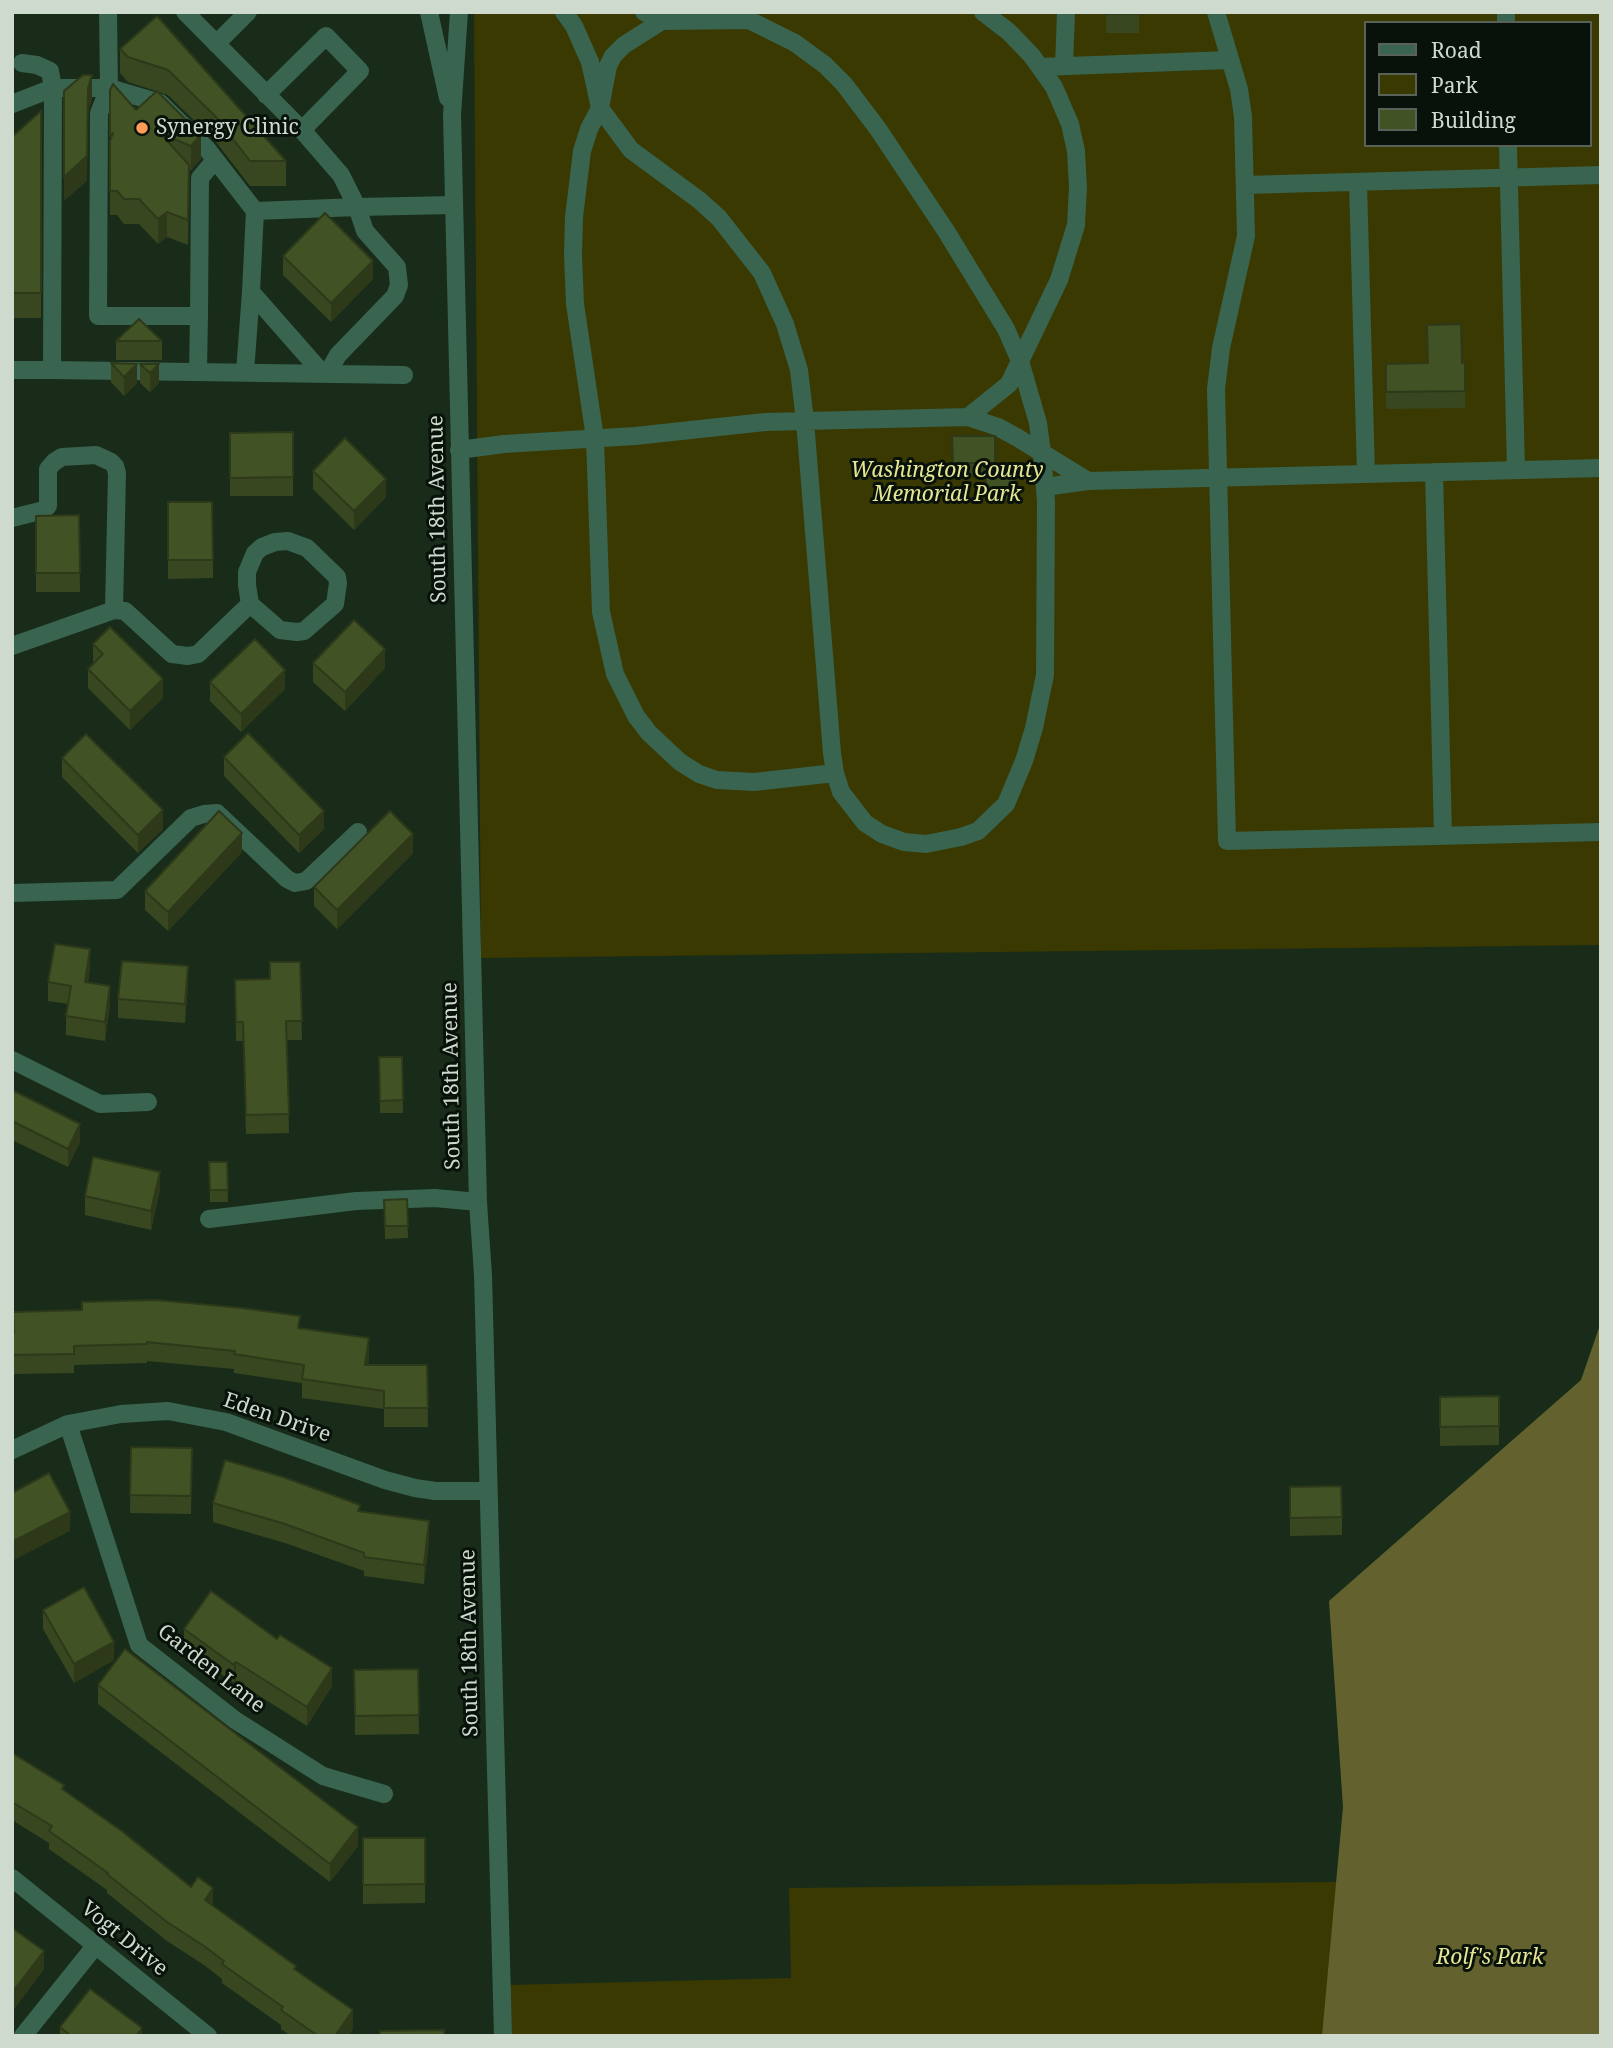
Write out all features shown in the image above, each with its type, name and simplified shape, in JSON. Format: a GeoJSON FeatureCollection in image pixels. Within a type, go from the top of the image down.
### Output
{"type":"FeatureCollection","features":[{"type":"Feature","properties":{"kind":"street"},"geometry":{"type":"LineString","coordinates":[[108,12],[109,88],[99,113],[98,316],[199,316]]}},
{"type":"Feature","properties":{"kind":"street"},"geometry":{"type":"LineString","coordinates":[[185,12],[302,130],[341,175],[357,207],[365,231],[397,267],[399,285],[395,296],[338,355],[325,374]]}},
{"type":"Feature","properties":{"kind":"street"},"geometry":{"type":"LineString","coordinates":[[216,44],[248,12]]}},
{"type":"Feature","properties":{"kind":"street","name":"South 18th Avenue"},"geometry":{"type":"LineString","coordinates":[[429,12],[452,115]]}},
{"type":"Feature","properties":{"kind":"street","name":"South 18th Avenue"},"geometry":{"type":"LineString","coordinates":[[459,12],[452,115],[459,450],[503,2036]]}},
{"type":"Feature","properties":{"kind":"street"},"geometry":{"type":"LineString","coordinates":[[564,12],[574,26],[590,62],[600,108],[631,150],[719,218],[762,273],[785,324],[799,370],[805,421],[816,580],[835,773],[841,792],[865,823],[882,834],[904,842],[926,844],[978,831],[1006,804],[1024,761],[1042,696],[1045,675],[1045,487],[1038,423],[1020,361],[1006,329],[946,231],[878,129],[825,65],[754,16],[662,21],[624,45],[613,56],[608,66],[600,108],[582,151],[573,234],[575,304],[595,439],[601,612],[615,674],[636,716],[662,747],[699,774],[717,780],[778,781],[835,773]]}},
{"type":"Feature","properties":{"kind":"street"},"geometry":{"type":"LineString","coordinates":[[644,12],[662,21]]}},
{"type":"Feature","properties":{"kind":"street"},"geometry":{"type":"LineString","coordinates":[[968,417],[1009,384],[1059,280],[1076,225],[1078,187],[1070,124],[1054,87],[1009,32],[984,12]]}},
{"type":"Feature","properties":{"kind":"street"},"geometry":{"type":"LineString","coordinates":[[1064,66],[1066,12]]}},
{"type":"Feature","properties":{"kind":"street"},"geometry":{"type":"LineString","coordinates":[[1216,12],[1239,89],[1243,117],[1246,236],[1220,348],[1218,370],[1227,841],[1601,832]]}},
{"type":"Feature","properties":{"kind":"street"},"geometry":{"type":"LineString","coordinates":[[266,95],[326,36],[360,71],[302,130]]}},
{"type":"Feature","properties":{"kind":"street"},"geometry":{"type":"LineString","coordinates":[[1040,67],[1230,60]]}},
{"type":"Feature","properties":{"kind":"street"},"geometry":{"type":"LineString","coordinates":[[22,63],[37,65],[50,71],[52,89],[52,370]]}},
{"type":"Feature","properties":{"kind":"street"},"geometry":{"type":"LineString","coordinates":[[12,104],[52,89],[109,88],[160,103],[215,160],[254,211],[246,372]]}},
{"type":"Feature","properties":{"kind":"street"},"geometry":{"type":"LineString","coordinates":[[1508,147],[1516,470]]}},
{"type":"Feature","properties":{"kind":"street"},"geometry":{"type":"LineString","coordinates":[[198,371],[200,178],[215,160]]}},
{"type":"Feature","properties":{"kind":"street"},"geometry":{"type":"LineString","coordinates":[[1245,185],[1601,175]]}},
{"type":"Feature","properties":{"kind":"street"},"geometry":{"type":"LineString","coordinates":[[1358,182],[1366,474]]}},
{"type":"Feature","properties":{"kind":"street"},"geometry":{"type":"LineString","coordinates":[[254,211],[454,205]]}},
{"type":"Feature","properties":{"kind":"street"},"geometry":{"type":"LineString","coordinates":[[251,292],[325,374]]}},
{"type":"Feature","properties":{"kind":"street"},"geometry":{"type":"LineString","coordinates":[[12,370],[404,375]]}},
{"type":"Feature","properties":{"kind":"street"},"geometry":{"type":"LineString","coordinates":[[459,450],[765,422],[968,417],[998,427],[1088,481]]}},
{"type":"Feature","properties":{"kind":"street"},"geometry":{"type":"LineString","coordinates":[[12,518],[44,510],[48,506],[48,469],[62,457],[96,456],[116,466],[114,610]]}},
{"type":"Feature","properties":{"kind":"street"},"geometry":{"type":"LineString","coordinates":[[1045,487],[1088,481],[1601,468]]}},
{"type":"Feature","properties":{"kind":"street"},"geometry":{"type":"LineString","coordinates":[[1434,472],[1443,836]]}},
{"type":"Feature","properties":{"kind":"street"},"geometry":{"type":"LineString","coordinates":[[288,541],[307,548],[337,578],[335,604],[304,631],[280,630],[250,604],[247,572],[255,553],[275,542],[288,541]]}},
{"type":"Feature","properties":{"kind":"street"},"geometry":{"type":"LineString","coordinates":[[12,646],[114,610],[125,611],[172,654],[187,656],[198,654],[250,604]]}},
{"type":"Feature","properties":{"kind":"street"},"geometry":{"type":"LineString","coordinates":[[12,893],[117,890],[191,818],[204,814],[216,813],[287,879],[295,883],[306,881],[358,832]]}},
{"type":"Feature","properties":{"kind":"street"},"geometry":{"type":"LineString","coordinates":[[12,1060],[100,1104],[148,1102]]}},
{"type":"Feature","properties":{"kind":"street"},"geometry":{"type":"LineString","coordinates":[[209,1219],[356,1201],[435,1198],[478,1202]]}},
{"type":"Feature","properties":{"kind":"street","name":"Eden Drive"},"geometry":{"type":"LineString","coordinates":[[12,1450],[68,1424],[121,1414],[168,1411],[226,1422],[385,1480],[415,1488],[435,1491],[488,1490]]}},
{"type":"Feature","properties":{"kind":"street","name":"Garden Lane"},"geometry":{"type":"LineString","coordinates":[[68,1424],[139,1645],[235,1720],[323,1776],[384,1794]]}},
{"type":"Feature","properties":{"kind":"street","name":"Vogt Drive"},"geometry":{"type":"LineString","coordinates":[[12,1878],[208,2036]]}},
{"type":"Feature","properties":{"kind":"street"},"geometry":{"type":"LineString","coordinates":[[23,2036],[96,1945]]}},
{"type":"Feature","properties":{"kind":"green space","name":"Washington County Memorial Park"},"geometry":{"type":"Polygon","coordinates":[[[474,12],[1601,12],[1601,945],[481,958],[474,12]]]}},
{"type":"Feature","properties":{"kind":"green space"},"geometry":{"type":"Polygon","coordinates":[[[1601,1322],[1601,2036],[1322,2036],[1343,1807],[1329,1601],[1581,1380],[1601,1322]]]}},
{"type":"Feature","properties":{"kind":"green space","name":"Rolf's Park"},"geometry":{"type":"Polygon","coordinates":[[[1601,1879],[1601,2036],[510,2036],[508,1985],[791,1978],[789,1888],[1601,1879]]]}},
{"type":"Feature","properties":{"kind":"building"},"geometry":{"type":"Polygon","coordinates":[[[1139,12],[1139,14],[1106,14],[1139,12]]]}},
{"type":"Feature","properties":{"kind":"building"},"geometry":{"type":"Polygon","coordinates":[[[157,16],[286,161],[250,161],[216,117],[168,70],[128,57],[120,49],[157,16]]]}},
{"type":"Feature","properties":{"kind":"building"},"geometry":{"type":"Polygon","coordinates":[[[83,75],[92,75],[88,88],[87,156],[64,177],[64,91],[83,75]]]}},
{"type":"Feature","properties":{"kind":"building"},"geometry":{"type":"Polygon","coordinates":[[[113,84],[136,110],[157,91],[201,135],[191,146],[161,134],[189,165],[188,220],[167,212],[158,219],[139,199],[124,199],[117,191],[110,191],[110,141],[113,133],[110,136],[110,90],[113,84]]]}},
{"type":"Feature","properties":{"kind":"building"},"geometry":{"type":"Polygon","coordinates":[[[41,111],[41,293],[12,293],[12,137],[41,111]]]}},
{"type":"Feature","properties":{"kind":"building"},"geometry":{"type":"Polygon","coordinates":[[[325,213],[373,261],[331,303],[283,256],[325,213]]]}},
{"type":"Feature","properties":{"kind":"building"},"geometry":{"type":"Polygon","coordinates":[[[139,319],[162,341],[116,341],[139,319]]]}},
{"type":"Feature","properties":{"kind":"building"},"geometry":{"type":"Polygon","coordinates":[[[1461,324],[1465,391],[1386,392],[1386,364],[1428,363],[1427,325],[1461,324]]]}},
{"type":"Feature","properties":{"kind":"building"},"geometry":{"type":"Polygon","coordinates":[[[111,363],[137,364],[124,377],[111,363]]]}},
{"type":"Feature","properties":{"kind":"building"},"geometry":{"type":"Polygon","coordinates":[[[140,364],[159,364],[150,373],[140,364]]]}},
{"type":"Feature","properties":{"kind":"building"},"geometry":{"type":"Polygon","coordinates":[[[293,432],[293,477],[230,478],[230,433],[293,432]]]}},
{"type":"Feature","properties":{"kind":"building"},"geometry":{"type":"Polygon","coordinates":[[[952,436],[995,436],[995,463],[953,463],[952,436]]]}},
{"type":"Feature","properties":{"kind":"building"},"geometry":{"type":"Polygon","coordinates":[[[345,438],[386,479],[354,511],[313,471],[345,438]]]}},
{"type":"Feature","properties":{"kind":"building"},"geometry":{"type":"Polygon","coordinates":[[[985,473],[1015,473],[1015,487],[986,488],[985,473]]]}},
{"type":"Feature","properties":{"kind":"building"},"geometry":{"type":"Polygon","coordinates":[[[168,502],[212,502],[213,560],[168,560],[168,502]]]}},
{"type":"Feature","properties":{"kind":"building"},"geometry":{"type":"Polygon","coordinates":[[[79,515],[80,573],[36,573],[36,516],[79,515]]]}},
{"type":"Feature","properties":{"kind":"building"},"geometry":{"type":"Polygon","coordinates":[[[354,620],[385,649],[345,692],[313,663],[354,620]]]}},
{"type":"Feature","properties":{"kind":"building"},"geometry":{"type":"Polygon","coordinates":[[[110,627],[163,679],[130,711],[88,669],[103,654],[93,644],[110,627]]]}},
{"type":"Feature","properties":{"kind":"building"},"geometry":{"type":"Polygon","coordinates":[[[255,639],[285,670],[241,714],[210,682],[255,639]]]}},
{"type":"Feature","properties":{"kind":"building"},"geometry":{"type":"Polygon","coordinates":[[[248,733],[324,811],[299,835],[224,757],[248,733]]]}},
{"type":"Feature","properties":{"kind":"building"},"geometry":{"type":"Polygon","coordinates":[[[86,734],[163,810],[138,835],[62,758],[86,734]]]}},
{"type":"Feature","properties":{"kind":"building"},"geometry":{"type":"Polygon","coordinates":[[[219,811],[242,833],[168,912],[145,891],[219,811]]]}},
{"type":"Feature","properties":{"kind":"building"},"geometry":{"type":"Polygon","coordinates":[[[390,811],[413,834],[337,910],[314,887],[390,811]]]}},
{"type":"Feature","properties":{"kind":"building"},"geometry":{"type":"Polygon","coordinates":[[[55,944],[90,949],[85,982],[110,986],[105,1022],[66,1016],[71,986],[48,982],[55,944]]]}},
{"type":"Feature","properties":{"kind":"building"},"geometry":{"type":"Polygon","coordinates":[[[122,961],[188,966],[185,1004],[118,999],[122,961]]]}},
{"type":"Feature","properties":{"kind":"building"},"geometry":{"type":"Polygon","coordinates":[[[270,962],[300,962],[302,1021],[286,1021],[289,1114],[246,1115],[243,1022],[236,1022],[235,980],[270,979],[270,962]]]}},
{"type":"Feature","properties":{"kind":"building"},"geometry":{"type":"Polygon","coordinates":[[[379,1057],[402,1057],[403,1100],[380,1101],[379,1057]]]}},
{"type":"Feature","properties":{"kind":"building"},"geometry":{"type":"Polygon","coordinates":[[[12,1090],[80,1124],[68,1149],[12,1121],[12,1090]]]}},
{"type":"Feature","properties":{"kind":"building"},"geometry":{"type":"Polygon","coordinates":[[[93,1157],[160,1172],[151,1211],[85,1196],[93,1157]]]}},
{"type":"Feature","properties":{"kind":"building"},"geometry":{"type":"Polygon","coordinates":[[[209,1162],[227,1162],[228,1190],[210,1190],[209,1162]]]}},
{"type":"Feature","properties":{"kind":"building"},"geometry":{"type":"Polygon","coordinates":[[[407,1199],[408,1226],[385,1226],[384,1200],[407,1199]]]}},
{"type":"Feature","properties":{"kind":"building"},"geometry":{"type":"Polygon","coordinates":[[[156,1300],[300,1316],[298,1328],[369,1338],[365,1365],[427,1365],[428,1408],[384,1408],[384,1391],[302,1379],[304,1365],[234,1354],[235,1351],[147,1342],[74,1346],[74,1354],[12,1355],[13,1312],[82,1310],[82,1302],[156,1300]]]}},
{"type":"Feature","properties":{"kind":"building"},"geometry":{"type":"Polygon","coordinates":[[[1499,1396],[1499,1426],[1440,1427],[1440,1397],[1499,1396]]]}},
{"type":"Feature","properties":{"kind":"building"},"geometry":{"type":"Polygon","coordinates":[[[131,1447],[192,1448],[191,1496],[130,1495],[131,1447]]]}},
{"type":"Feature","properties":{"kind":"building"},"geometry":{"type":"Polygon","coordinates":[[[225,1460],[283,1477],[360,1505],[358,1511],[429,1521],[424,1565],[364,1557],[364,1553],[285,1524],[213,1503],[225,1460]]]}},
{"type":"Feature","properties":{"kind":"building"},"geometry":{"type":"Polygon","coordinates":[[[49,1473],[70,1512],[12,1542],[12,1493],[49,1473]]]}},
{"type":"Feature","properties":{"kind":"building"},"geometry":{"type":"Polygon","coordinates":[[[1341,1486],[1342,1517],[1290,1518],[1290,1487],[1341,1486]]]}},
{"type":"Feature","properties":{"kind":"building"},"geometry":{"type":"Polygon","coordinates":[[[84,1587],[114,1642],[74,1664],[43,1610],[84,1587]]]}},
{"type":"Feature","properties":{"kind":"building"},"geometry":{"type":"Polygon","coordinates":[[[211,1591],[277,1639],[280,1635],[332,1668],[307,1707],[236,1662],[234,1665],[184,1629],[211,1591]]]}},
{"type":"Feature","properties":{"kind":"building"},"geometry":{"type":"Polygon","coordinates":[[[125,1649],[358,1827],[330,1864],[98,1685],[125,1649]]]}},
{"type":"Feature","properties":{"kind":"building"},"geometry":{"type":"Polygon","coordinates":[[[418,1669],[419,1715],[355,1716],[354,1670],[418,1669]]]}},
{"type":"Feature","properties":{"kind":"building"},"geometry":{"type":"Polygon","coordinates":[[[12,1753],[64,1785],[62,1789],[123,1832],[191,1887],[198,1877],[213,1888],[205,1900],[296,1966],[294,1969],[353,2010],[335,2036],[318,2036],[281,2010],[283,2007],[222,1964],[224,1961],[167,1922],[108,1873],[49,1831],[52,1826],[12,1802],[12,1753]]]}},
{"type":"Feature","properties":{"kind":"building"},"geometry":{"type":"Polygon","coordinates":[[[363,1838],[425,1838],[425,1884],[363,1885],[363,1838]]]}},
{"type":"Feature","properties":{"kind":"building"},"geometry":{"type":"Polygon","coordinates":[[[12,1928],[44,1951],[14,1990],[12,1988],[12,1928]]]}},
{"type":"Feature","properties":{"kind":"building"},"geometry":{"type":"Polygon","coordinates":[[[90,1989],[142,2028],[136,2036],[71,2036],[60,2027],[90,1989]]]}},
{"type":"Feature","properties":{"kind":"building"},"geometry":{"type":"Polygon","coordinates":[[[444,2030],[444,2036],[380,2036],[380,2031],[444,2030]]]}},
{"type":"Feature","properties":{"kind":"place","name":"Synergy Clinic"},"geometry":{"type":"Point","coordinates":[142,128]}}]}
